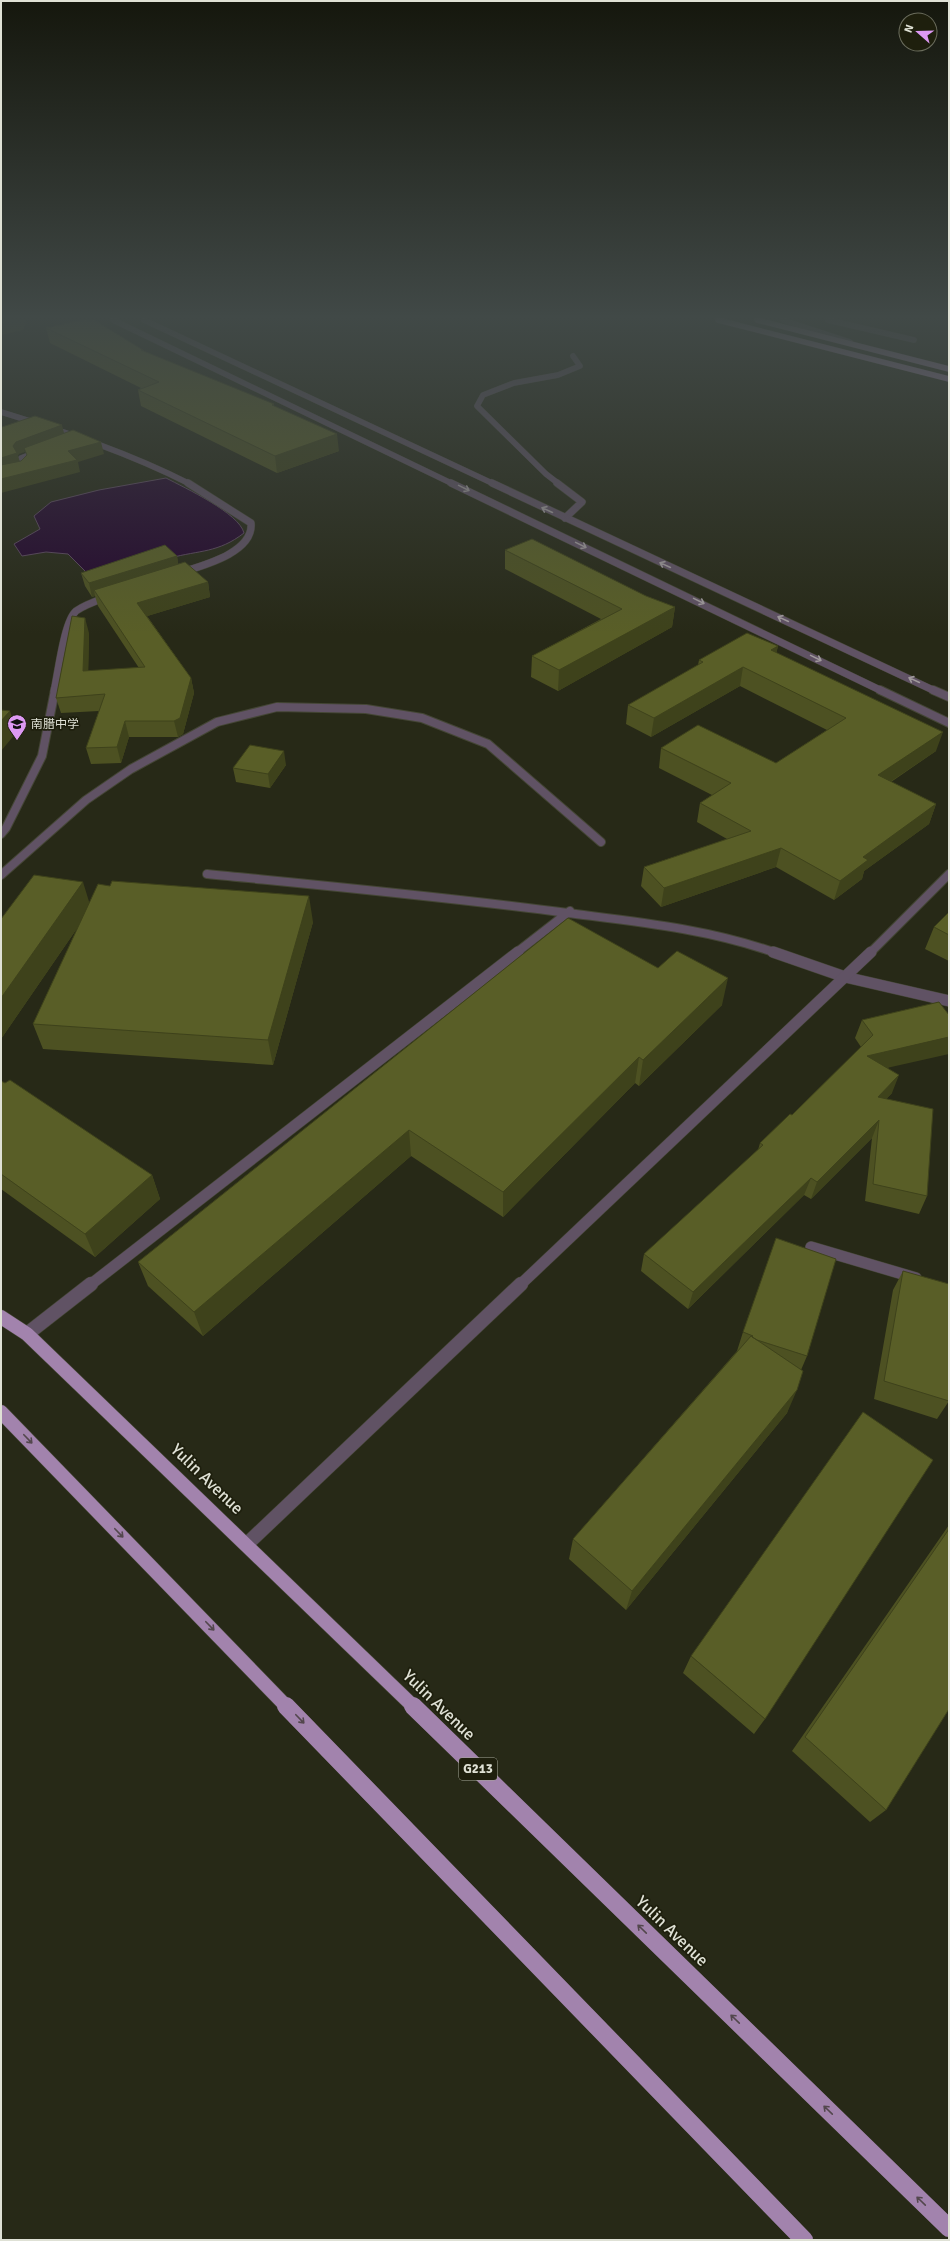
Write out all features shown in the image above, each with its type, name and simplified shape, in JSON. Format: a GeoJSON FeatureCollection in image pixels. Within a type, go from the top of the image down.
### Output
{"type":"FeatureCollection","features":[{"type":"Feature","properties":{"kind":"highway","name":"Yulin Avenue"},"geometry":{"type":"LineString","coordinates":[[1,1317],[27,1334],[247,1544],[949,2228]]}},
{"type":"Feature","properties":{"kind":"highway"},"geometry":{"type":"LineString","coordinates":[[1,1412],[804,2240]]}},
{"type":"Feature","properties":{"kind":"street"},"geometry":{"type":"LineString","coordinates":[[42,425],[79,436],[122,452],[175,475],[222,501],[251,523],[251,533],[242,545],[214,562],[170,576]]}},
{"type":"Feature","properties":{"kind":"street"},"geometry":{"type":"LineString","coordinates":[[335,425],[442,475],[949,723]]}},
{"type":"Feature","properties":{"kind":"street"},"geometry":{"type":"LineString","coordinates":[[362,425],[456,470],[565,518],[949,697]]}},
{"type":"Feature","properties":{"kind":"street"},"geometry":{"type":"LineString","coordinates":[[497,425],[546,474],[582,502],[565,518]]}},
{"type":"Feature","properties":{"kind":"street"},"geometry":{"type":"LineString","coordinates":[[65,441],[79,436]]}},
{"type":"Feature","properties":{"kind":"street"},"geometry":{"type":"LineString","coordinates":[[1,475],[23,469],[26,466],[21,458],[43,450]]}},
{"type":"Feature","properties":{"kind":"street"},"geometry":{"type":"LineString","coordinates":[[1,834],[6,828],[42,756],[66,630],[75,612],[96,600],[118,593]]}},
{"type":"Feature","properties":{"kind":"street"},"geometry":{"type":"LineString","coordinates":[[1,875],[86,800],[131,769],[217,722],[277,707],[366,709],[422,718],[488,744],[601,842]]}},
{"type":"Feature","properties":{"kind":"street"},"geometry":{"type":"LineString","coordinates":[[206,874],[570,911],[740,940],[845,977],[949,1001]]}},
{"type":"Feature","properties":{"kind":"street"},"geometry":{"type":"LineString","coordinates":[[247,1544],[845,977],[949,874]]}},
{"type":"Feature","properties":{"kind":"street"},"geometry":{"type":"LineString","coordinates":[[27,1334],[570,911]]}},
{"type":"Feature","properties":{"kind":"street"},"geometry":{"type":"LineString","coordinates":[[811,1247],[927,1281]]}},
{"type":"Feature","properties":{"kind":"shaded area"},"geometry":{"type":"Polygon","coordinates":[[[166,478],[222,509],[240,525],[244,533],[217,548],[160,560],[93,579],[68,554],[46,552],[22,556],[14,544],[40,529],[34,516],[51,502],[99,490],[166,478]]]}},
{"type":"Feature","properties":{"kind":"building"},"geometry":{"type":"Polygon","coordinates":[[[9,425],[62,425],[16,442],[13,446],[17,453],[1,458],[1,426],[9,425]]]}},
{"type":"Feature","properties":{"kind":"building"},"geometry":{"type":"Polygon","coordinates":[[[210,425],[316,425],[337,434],[275,456],[210,425]]]}},
{"type":"Feature","properties":{"kind":"building"},"geometry":{"type":"Polygon","coordinates":[[[73,430],[101,442],[68,451],[77,460],[1,479],[1,465],[21,461],[27,455],[24,448],[73,430]]]}},
{"type":"Feature","properties":{"kind":"building"},"geometry":{"type":"Polygon","coordinates":[[[532,539],[646,596],[675,607],[559,670],[532,656],[622,609],[505,550],[532,539]]]}},
{"type":"Feature","properties":{"kind":"building"},"geometry":{"type":"Polygon","coordinates":[[[165,545],[177,556],[89,583],[81,573],[165,545]]]}},
{"type":"Feature","properties":{"kind":"building"},"geometry":{"type":"Polygon","coordinates":[[[185,562],[208,582],[137,603],[191,678],[180,718],[174,721],[125,721],[117,747],[86,748],[105,694],[56,698],[72,616],[85,618],[83,671],[145,667],[94,590],[185,562]]]}},
{"type":"Feature","properties":{"kind":"building"},"geometry":{"type":"Polygon","coordinates":[[[747,633],[778,646],[771,650],[943,732],[878,775],[936,804],[863,857],[868,860],[840,881],[781,848],[664,888],[644,867],[751,831],[700,803],[731,783],[661,748],[698,725],[776,763],[846,718],[743,667],[654,718],[628,705],[703,662],[699,660],[747,633]]]}},
{"type":"Feature","properties":{"kind":"building"},"geometry":{"type":"Polygon","coordinates":[[[1,710],[10,711],[1,721],[1,710]]]}},
{"type":"Feature","properties":{"kind":"building"},"geometry":{"type":"Polygon","coordinates":[[[250,745],[284,751],[268,774],[233,768],[250,745]]]}},
{"type":"Feature","properties":{"kind":"building"},"geometry":{"type":"Polygon","coordinates":[[[34,875],[83,882],[1,998],[1,919],[34,875]]]}},
{"type":"Feature","properties":{"kind":"building"},"geometry":{"type":"Polygon","coordinates":[[[112,881],[309,896],[268,1040],[33,1024],[98,884],[110,886],[112,881]]]}},
{"type":"Feature","properties":{"kind":"building"},"geometry":{"type":"Polygon","coordinates":[[[949,912],[949,935],[934,927],[949,912]]]}},
{"type":"Feature","properties":{"kind":"building"},"geometry":{"type":"Polygon","coordinates":[[[568,918],[658,968],[677,951],[728,978],[643,1060],[639,1057],[503,1192],[409,1130],[194,1312],[138,1262],[568,918]]]}},
{"type":"Feature","properties":{"kind":"building"},"geometry":{"type":"Polygon","coordinates":[[[939,1002],[949,1015],[949,1037],[867,1056],[899,1075],[878,1097],[933,1109],[927,1196],[873,1184],[879,1120],[817,1182],[811,1178],[693,1292],[644,1254],[763,1145],[760,1143],[790,1114],[792,1115],[873,1035],[862,1020],[939,1002]]]}},
{"type":"Feature","properties":{"kind":"building"},"geometry":{"type":"Polygon","coordinates":[[[10,1080],[152,1175],[85,1234],[1,1174],[1,1081],[5,1083],[10,1080]]]}},
{"type":"Feature","properties":{"kind":"building"},"geometry":{"type":"Polygon","coordinates":[[[776,1238],[836,1259],[807,1356],[757,1340],[752,1337],[753,1336],[743,1332],[776,1238]]]}},
{"type":"Feature","properties":{"kind":"building"},"geometry":{"type":"Polygon","coordinates":[[[903,1271],[949,1284],[949,1401],[884,1381],[903,1271]]]}},
{"type":"Feature","properties":{"kind":"building"},"geometry":{"type":"Polygon","coordinates":[[[751,1336],[803,1371],[797,1390],[632,1591],[573,1539],[751,1336]]]}},
{"type":"Feature","properties":{"kind":"building"},"geometry":{"type":"Polygon","coordinates":[[[863,1412],[933,1460],[765,1719],[691,1656],[863,1412]]]}},
{"type":"Feature","properties":{"kind":"building"},"geometry":{"type":"Polygon","coordinates":[[[949,1529],[949,1709],[886,1810],[805,1737],[949,1529]]]}},
{"type":"Feature","properties":{"kind":"place","name":"南腊中学"},"geometry":{"type":"Point","coordinates":[17,741]}}]}
